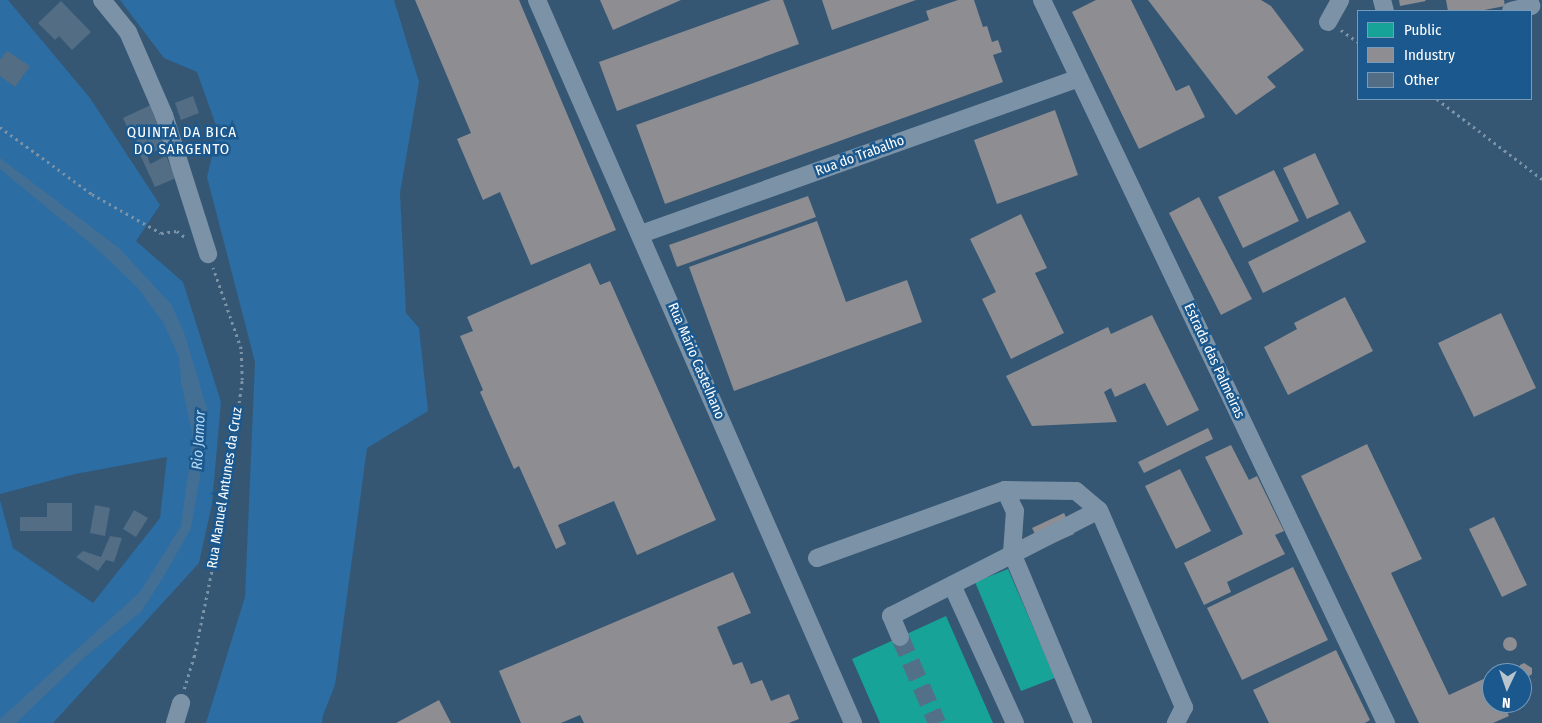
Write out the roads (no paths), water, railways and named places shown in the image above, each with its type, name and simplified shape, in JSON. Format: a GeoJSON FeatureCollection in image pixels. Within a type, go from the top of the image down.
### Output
{"type":"FeatureCollection","features":[{"type":"Feature","properties":{"kind":"street"},"geometry":{"type":"LineString","coordinates":[[102,0],[128,32],[164,115],[208,254]]}},
{"type":"Feature","properties":{"kind":"street","name":"Rua Mário Castelhano"},"geometry":{"type":"LineString","coordinates":[[537,0],[641,234],[853,723]]}},
{"type":"Feature","properties":{"kind":"street","name":"Estrada das Palmeiras"},"geometry":{"type":"LineString","coordinates":[[1042,0],[1386,723]]}},
{"type":"Feature","properties":{"kind":"street"},"geometry":{"type":"LineString","coordinates":[[1328,22],[1340,0]]}},
{"type":"Feature","properties":{"kind":"street"},"geometry":{"type":"LineString","coordinates":[[1515,10],[1531,6],[1529,0]]}},
{"type":"Feature","properties":{"kind":"street","name":"Rua do Trabalho"},"geometry":{"type":"LineString","coordinates":[[641,234],[1079,78]]}},
{"type":"Feature","properties":{"kind":"street"},"geometry":{"type":"LineString","coordinates":[[1005,490],[1016,511],[1012,553],[1083,723]]}},
{"type":"Feature","properties":{"kind":"street"},"geometry":{"type":"LineString","coordinates":[[817,558],[1005,490],[1076,491],[1099,510],[1184,707],[1176,723]]}},
{"type":"Feature","properties":{"kind":"street"},"geometry":{"type":"LineString","coordinates":[[900,637],[891,616],[1099,510]]}},
{"type":"Feature","properties":{"kind":"street"},"geometry":{"type":"LineString","coordinates":[[952,585],[1015,723]]}},
{"type":"Feature","properties":{"kind":"street"},"geometry":{"type":"LineString","coordinates":[[175,723],[181,703]]}},
{"type":"Feature","properties":{"kind":"water","name":"Rio Jamor"},"geometry":{"type":"Polygon","coordinates":[[[0,158],[119,248],[171,304],[184,332],[207,409],[205,447],[191,528],[164,576],[141,612],[87,655],[16,723],[0,723],[0,719],[140,592],[181,526],[193,437],[181,382],[179,357],[163,322],[137,287],[96,248],[0,169],[0,158]]]}},
{"type":"Feature","properties":{"kind":"tunnel"},"geometry":{"type":"LineString","coordinates":[[900,637],[937,723]]}},
{"type":"Feature","properties":{"kind":"district","name":"QUINTA DA BICA DO SARGENTO"},"geometry":{"type":"Point","coordinates":[182,140]}}]}
